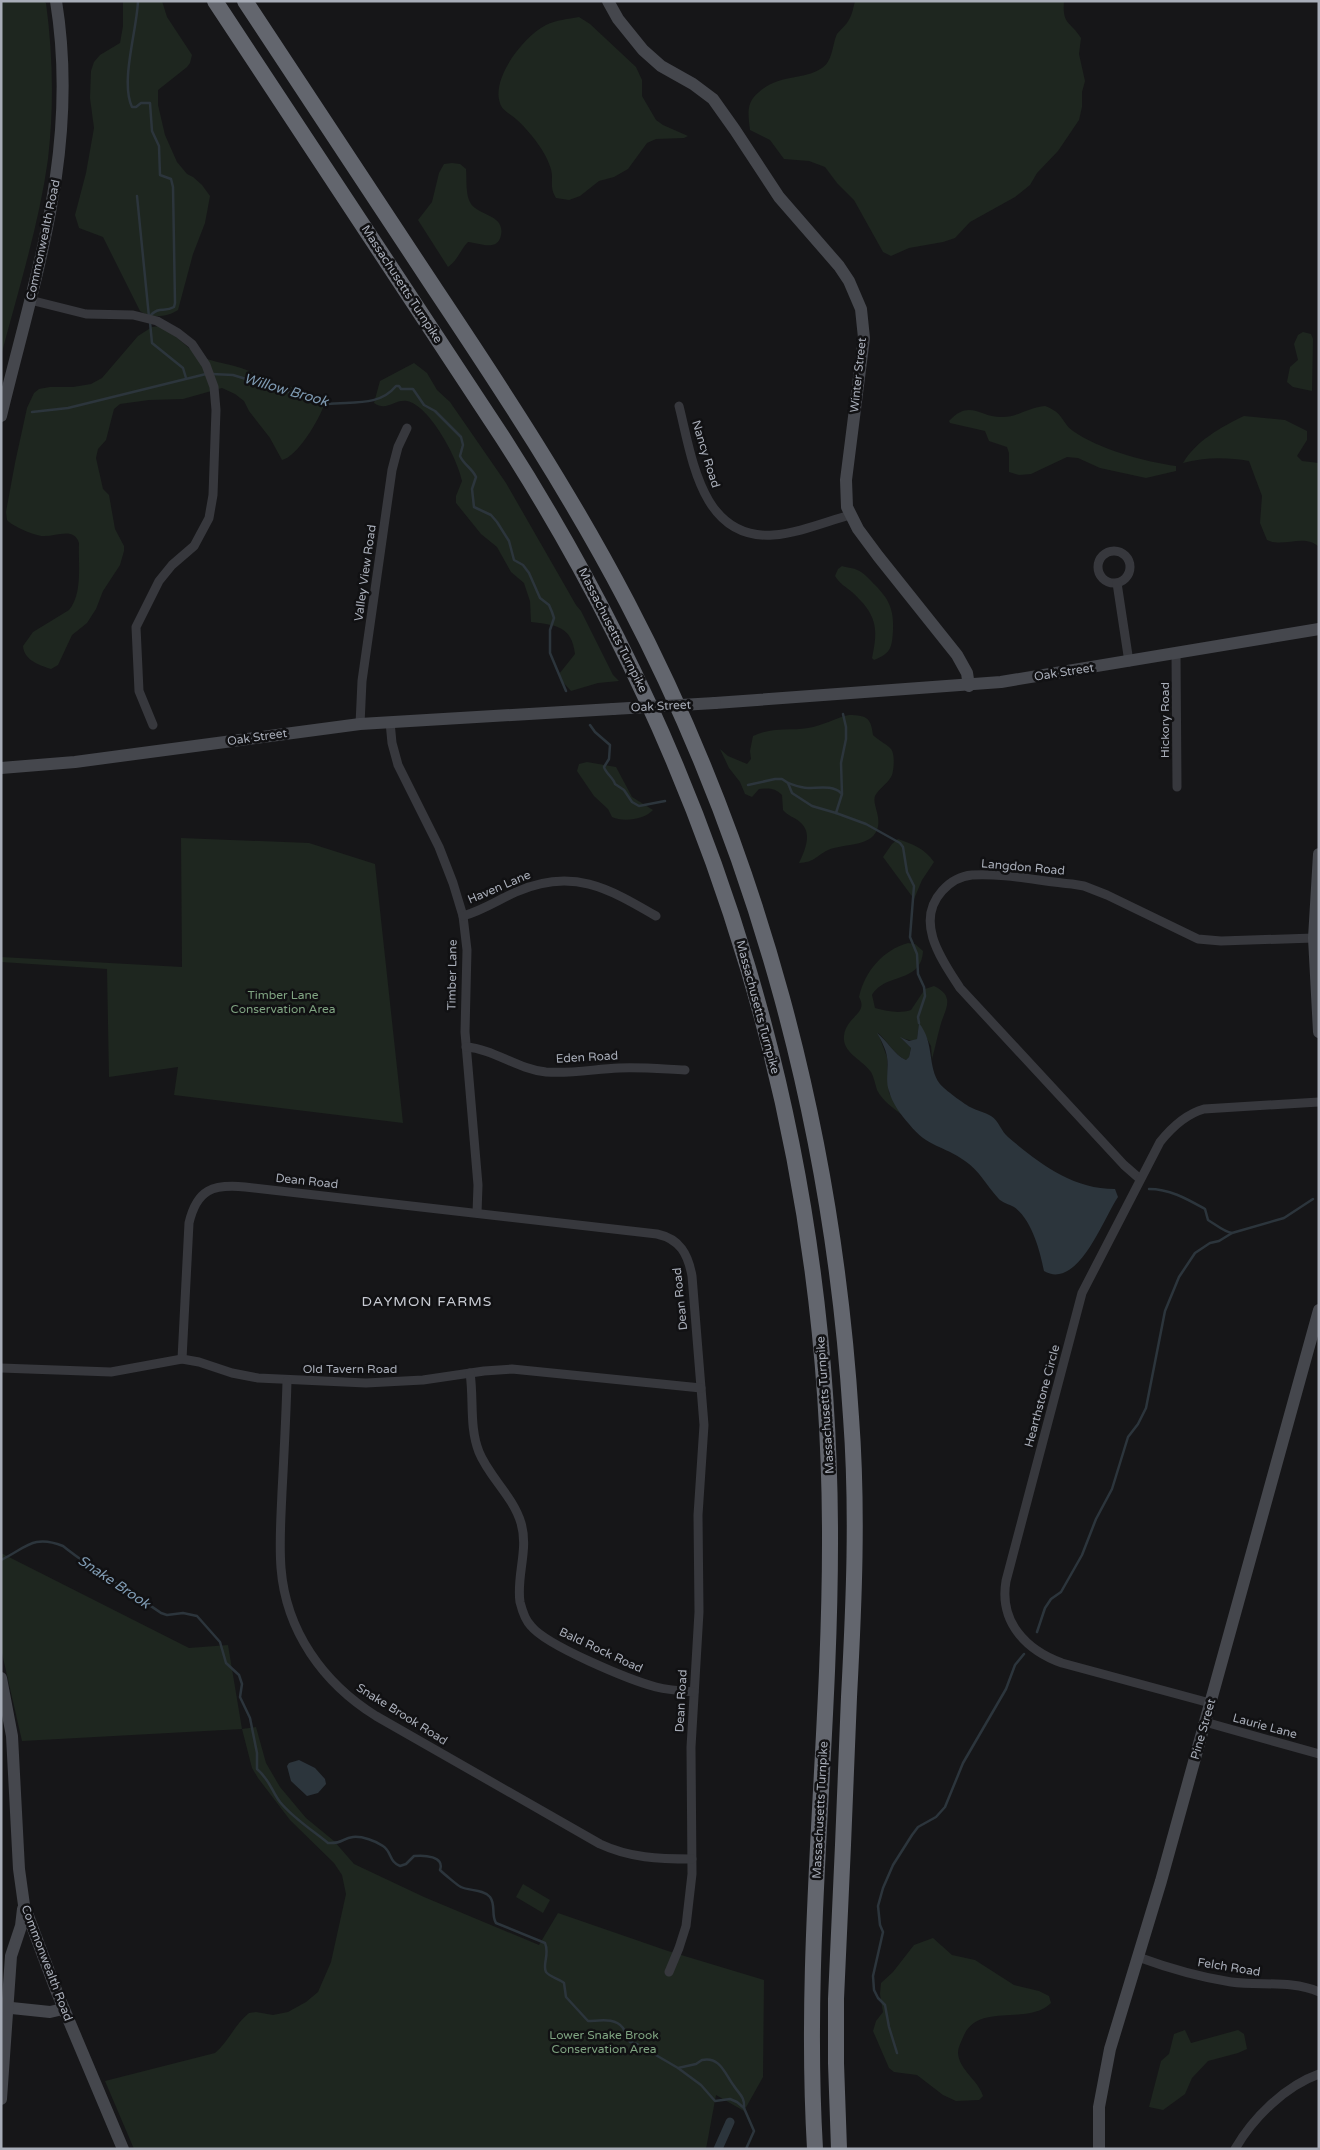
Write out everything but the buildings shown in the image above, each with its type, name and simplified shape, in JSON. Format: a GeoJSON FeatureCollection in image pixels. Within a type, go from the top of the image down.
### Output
{"type":"FeatureCollection","features":[{"type":"Feature","properties":{"kind":"highway","name":"Massachusetts Turnpike"},"geometry":{"type":"LineString","coordinates":[[216,1],[512,451],[586,576],[645,692],[683,781],[718,872],[756,995],[778,1081],[803,1200],[818,1312],[827,1426],[830,1539],[829,1603],[812,2015],[815,2149]]}},
{"type":"Feature","properties":{"kind":"highway","name":"Massachusetts Turnpike"},"geometry":{"type":"LineString","coordinates":[[245,1],[506,396],[567,493],[603,556],[659,665],[699,754],[740,860],[777,976],[805,1086],[827,1198],[844,1319],[852,1433],[855,1578],[836,2008],[839,2149]]}},
{"type":"Feature","properties":{"kind":"main road","name":"Commonwealth Road"},"geometry":{"type":"LineString","coordinates":[[1,416],[51,212],[61,141],[62,66],[56,1]]}},
{"type":"Feature","properties":{"kind":"main road","name":"Winter Street"},"geometry":{"type":"LineString","coordinates":[[608,1],[618,19],[643,50],[661,66],[694,84],[712,99],[779,197],[839,266],[854,292],[862,317],[864,338],[846,480],[846,498],[850,515],[878,556],[953,649],[965,668],[969,686]]}},
{"type":"Feature","properties":{"kind":"main road","name":"Oak Street"},"geometry":{"type":"LineString","coordinates":[[1,768],[75,762],[360,724],[969,686],[1129,662],[1319,629]]}},
{"type":"Feature","properties":{"kind":"main road"},"geometry":{"type":"LineString","coordinates":[[1319,854],[1314,938],[1319,1032]]}},
{"type":"Feature","properties":{"kind":"main road","name":"Pine Street"},"geometry":{"type":"LineString","coordinates":[[1099,2149],[1099,2107],[1105,2070],[1205,1722],[1319,1310]]}},
{"type":"Feature","properties":{"kind":"main road","name":"Commonwealth Road"},"geometry":{"type":"LineString","coordinates":[[1,1678],[5,1719],[15,1772],[19,1869],[23,1898],[31,1926],[63,2009],[123,2149]]}},
{"type":"Feature","properties":{"kind":"main road"},"geometry":{"type":"LineString","coordinates":[[1,2099],[5,2008],[12,1956],[22,1917],[23,1898]]}},
{"type":"Feature","properties":{"kind":"main road"},"geometry":{"type":"LineString","coordinates":[[5,2008],[50,2012],[63,2009]]}},
{"type":"Feature","properties":{"kind":"street"},"geometry":{"type":"LineString","coordinates":[[30,300],[86,314],[123,314],[157,321],[178,333],[192,344],[210,377],[216,399],[213,494],[205,528],[188,553],[165,572],[136,627],[139,691],[153,725]]}},
{"type":"Feature","properties":{"kind":"street","name":"Nancy Road"},"geometry":{"type":"LineString","coordinates":[[679,406],[701,488],[715,511],[734,526],[752,533],[771,535],[792,532],[850,515]]}},
{"type":"Feature","properties":{"kind":"street","name":"Valley View Road"},"geometry":{"type":"LineString","coordinates":[[360,724],[362,682],[392,470],[398,446],[407,428]]}},
{"type":"Feature","properties":{"kind":"street"},"geometry":{"type":"LineString","coordinates":[[1117,583],[1129,662]]}},
{"type":"Feature","properties":{"kind":"street","name":"Hickory Road"},"geometry":{"type":"LineString","coordinates":[[1176,654],[1177,787]]}},
{"type":"Feature","properties":{"kind":"street","name":"Timber Lane"},"geometry":{"type":"LineString","coordinates":[[390,722],[392,742],[398,765],[439,847],[463,916],[467,950],[464,1017],[478,1185],[477,1213]]}},
{"type":"Feature","properties":{"kind":"street","name":"Langdon Road"},"geometry":{"type":"LineString","coordinates":[[1140,1179],[1118,1158],[960,988],[944,962],[932,935],[930,918],[936,898],[953,881],[971,876],[992,876],[1072,884],[1096,890],[1198,939],[1220,941],[1314,938]]}},
{"type":"Feature","properties":{"kind":"street","name":"Haven Lane"},"geometry":{"type":"LineString","coordinates":[[463,916],[485,908],[524,888],[564,880],[585,882],[606,889],[656,916]]}},
{"type":"Feature","properties":{"kind":"street","name":"Eden Road"},"geometry":{"type":"LineString","coordinates":[[466,1048],[480,1049],[516,1065],[546,1072],[581,1072],[637,1068],[684,1070]]}},
{"type":"Feature","properties":{"kind":"street","name":"Hearthstone Circle"},"geometry":{"type":"LineString","coordinates":[[1210,1704],[1051,1659],[1020,1637],[1011,1622],[1006,1605],[1005,1588],[1079,1301],[1085,1285],[1140,1179],[1165,1136],[1180,1122],[1195,1112],[1222,1107],[1319,1102]]}},
{"type":"Feature","properties":{"kind":"street","name":"Dean Road"},"geometry":{"type":"LineString","coordinates":[[182,1359],[189,1223],[198,1199],[214,1187],[245,1187],[657,1234],[678,1243],[689,1260],[692,1276],[704,1439],[698,1515],[699,1612],[691,1768],[692,1888],[686,1926],[668,1972]]}},
{"type":"Feature","properties":{"kind":"street","name":"Old Tavern Road"},"geometry":{"type":"LineString","coordinates":[[1,1368],[106,1372],[129,1370],[182,1359],[199,1362],[244,1376],[287,1381],[379,1383],[423,1380],[498,1369],[525,1370],[701,1388]]}},
{"type":"Feature","properties":{"kind":"street","name":"Bald Rock Road"},"geometry":{"type":"LineString","coordinates":[[470,1373],[473,1428],[476,1444],[484,1462],[512,1504],[523,1531],[523,1559],[519,1594],[522,1611],[531,1626],[566,1650],[631,1679],[656,1687],[694,1692]]}},
{"type":"Feature","properties":{"kind":"street","name":"Snake Brook Road"},"geometry":{"type":"LineString","coordinates":[[287,1381],[280,1530],[283,1582],[287,1603],[299,1634],[314,1660],[329,1678],[346,1694],[376,1716],[600,1844],[633,1856],[692,1858]]}},
{"type":"Feature","properties":{"kind":"street","name":"Laurie Lane"},"geometry":{"type":"LineString","coordinates":[[1205,1722],[1319,1754]]}},
{"type":"Feature","properties":{"kind":"street","name":"Felch Road"},"geometry":{"type":"LineString","coordinates":[[1138,1958],[1208,1978],[1257,1985],[1291,1985],[1310,1988],[1319,1992]]}},
{"type":"Feature","properties":{"kind":"street"},"geometry":{"type":"LineString","coordinates":[[1235,2149],[1242,2136],[1288,2091],[1319,2074]]}},
{"type":"Feature","properties":{"kind":"green space"},"geometry":{"type":"Polygon","coordinates":[[[1,1],[43,1],[46,3],[52,81],[50,140],[44,184],[28,258],[1,356],[1,1]]]}},
{"type":"Feature","properties":{"kind":"green space"},"geometry":{"type":"Polygon","coordinates":[[[123,1],[162,1],[167,17],[192,55],[187,67],[158,90],[158,105],[165,135],[177,162],[187,174],[202,185],[210,196],[205,223],[193,254],[178,310],[164,316],[144,314],[140,311],[103,237],[79,228],[75,215],[86,173],[94,128],[90,98],[91,71],[94,62],[100,55],[120,43],[123,26],[123,1]]]}},
{"type":"Feature","properties":{"kind":"green space"},"geometry":{"type":"Polygon","coordinates":[[[855,1],[1064,1],[1064,15],[1081,38],[1079,54],[1085,81],[1079,120],[1058,151],[1037,173],[1030,185],[1015,197],[970,222],[955,238],[909,248],[891,256],[883,252],[854,200],[837,183],[825,167],[809,161],[784,159],[770,140],[750,130],[750,104],[759,92],[775,82],[807,75],[826,65],[837,34],[849,20],[855,1]]]}},
{"type":"Feature","properties":{"kind":"green space"},"geometry":{"type":"Polygon","coordinates":[[[579,17],[590,24],[636,67],[642,80],[642,96],[656,120],[688,136],[684,138],[656,139],[647,143],[628,169],[614,177],[599,181],[580,196],[569,200],[556,198],[552,187],[550,165],[545,155],[528,131],[503,108],[498,93],[500,82],[511,59],[528,38],[537,30],[550,23],[579,17]]]}},
{"type":"Feature","properties":{"kind":"green space"},"geometry":{"type":"Polygon","coordinates":[[[444,164],[460,164],[466,169],[467,192],[471,204],[499,223],[501,235],[499,240],[492,245],[468,242],[454,262],[448,267],[418,220],[432,202],[439,173],[444,164]]]}},
{"type":"Feature","properties":{"kind":"green space"},"geometry":{"type":"Polygon","coordinates":[[[160,326],[200,356],[241,368],[302,390],[314,396],[324,405],[301,445],[282,460],[270,438],[249,411],[244,401],[222,388],[183,399],[149,400],[120,404],[114,409],[106,440],[98,449],[96,458],[103,489],[109,495],[115,529],[124,546],[124,551],[120,565],[103,591],[96,609],[87,623],[72,635],[58,665],[51,669],[37,664],[29,658],[23,646],[33,632],[69,610],[73,603],[78,587],[79,543],[73,535],[39,536],[18,528],[7,520],[6,512],[27,408],[34,393],[39,389],[91,384],[102,378],[138,336],[152,327],[160,326]]]}},
{"type":"Feature","properties":{"kind":"green space"},"geometry":{"type":"Polygon","coordinates":[[[1303,332],[1311,334],[1313,339],[1312,391],[1293,387],[1287,382],[1290,367],[1298,360],[1294,344],[1298,335],[1303,332]]]}},
{"type":"Feature","properties":{"kind":"green space"},"geometry":{"type":"Polygon","coordinates":[[[414,363],[427,373],[437,390],[450,402],[506,483],[581,611],[613,675],[619,681],[598,683],[571,691],[560,679],[559,674],[575,654],[570,637],[560,628],[531,622],[530,601],[524,583],[511,572],[497,547],[481,534],[456,503],[456,496],[462,481],[455,460],[442,435],[425,413],[416,405],[407,401],[387,406],[374,403],[380,381],[414,363]]]}},
{"type":"Feature","properties":{"kind":"green space"},"geometry":{"type":"Polygon","coordinates":[[[1045,406],[1056,412],[1069,428],[1095,444],[1137,458],[1176,466],[1176,471],[1146,478],[1100,468],[1078,458],[1067,457],[1031,474],[1019,475],[1009,472],[1009,453],[1007,447],[989,441],[985,431],[950,423],[949,421],[956,414],[969,410],[995,417],[1003,417],[1045,406]]]}},
{"type":"Feature","properties":{"kind":"green space"},"geometry":{"type":"Polygon","coordinates":[[[1244,416],[1285,420],[1307,431],[1307,440],[1297,456],[1302,461],[1319,463],[1319,547],[1307,541],[1274,542],[1267,540],[1260,523],[1262,496],[1249,461],[1216,458],[1183,463],[1202,441],[1244,416]]]}},
{"type":"Feature","properties":{"kind":"green space"},"geometry":{"type":"Polygon","coordinates":[[[842,566],[857,570],[865,575],[880,590],[890,605],[893,623],[891,646],[884,655],[874,660],[872,658],[875,638],[874,622],[866,607],[835,576],[838,569],[842,566]]]}},
{"type":"Feature","properties":{"kind":"green space"},"geometry":{"type":"Polygon","coordinates":[[[849,715],[867,719],[870,722],[873,735],[890,748],[893,754],[894,765],[892,775],[874,799],[878,820],[877,830],[868,840],[826,851],[811,861],[799,863],[807,842],[804,826],[783,810],[782,795],[777,791],[759,789],[752,797],[745,794],[720,749],[728,756],[747,764],[751,759],[750,751],[753,736],[773,730],[813,727],[849,715]]]}},
{"type":"Feature","properties":{"kind":"green space"},"geometry":{"type":"Polygon","coordinates":[[[587,762],[616,767],[632,797],[653,810],[639,818],[617,819],[612,817],[608,809],[594,796],[577,771],[579,764],[587,762]]]}},
{"type":"Feature","properties":{"kind":"green space","name":"Timber Lane Conservation Area"},"geometry":{"type":"Polygon","coordinates":[[[181,838],[309,843],[375,864],[403,1123],[174,1095],[178,1067],[109,1077],[107,969],[1,962],[1,957],[182,967],[181,838]]]}},
{"type":"Feature","properties":{"kind":"green space"},"geometry":{"type":"Polygon","coordinates":[[[898,839],[918,848],[934,862],[922,880],[914,899],[883,857],[898,839]]]}},
{"type":"Feature","properties":{"kind":"green space"},"geometry":{"type":"Polygon","coordinates":[[[908,943],[915,944],[923,951],[921,961],[916,969],[910,973],[878,988],[872,995],[875,1008],[897,1012],[911,1010],[925,989],[934,986],[945,995],[947,1004],[932,1059],[931,1046],[919,1024],[917,1039],[913,1041],[901,1038],[911,1048],[909,1057],[906,1060],[898,1055],[878,1033],[887,1057],[889,1093],[902,1115],[879,1094],[871,1072],[846,1047],[844,1036],[849,1024],[859,1012],[861,1003],[859,997],[871,970],[883,956],[908,943]]]}},
{"type":"Feature","properties":{"kind":"green space"},"geometry":{"type":"Polygon","coordinates":[[[1,1553],[189,1648],[228,1645],[242,1729],[22,1741],[1,1649],[1,1553]]]}},
{"type":"Feature","properties":{"kind":"green space","name":"Lower Snake Brook Conservation Area"},"geometry":{"type":"Polygon","coordinates":[[[256,1727],[266,1763],[280,1787],[306,1818],[334,1841],[354,1864],[424,1897],[539,1945],[558,1913],[668,1951],[764,1980],[763,2077],[744,2111],[716,2095],[706,2149],[134,2149],[105,2081],[215,2053],[249,2013],[256,2012],[273,2015],[288,2012],[306,2002],[318,1992],[331,1962],[346,1894],[342,1875],[334,1863],[290,1820],[258,1778],[252,1768],[242,1729],[256,1727]]]}},
{"type":"Feature","properties":{"kind":"green space"},"geometry":{"type":"Polygon","coordinates":[[[523,1884],[550,1900],[543,1913],[516,1897],[523,1884]]]}},
{"type":"Feature","properties":{"kind":"green space"},"geometry":{"type":"Polygon","coordinates":[[[933,1938],[952,1955],[975,1960],[1014,1985],[1039,1991],[1049,1996],[1051,2003],[1041,2010],[1030,2013],[992,2016],[981,2019],[971,2025],[964,2035],[958,2053],[965,2070],[981,2091],[983,2096],[979,2100],[956,2101],[943,2095],[917,2075],[894,2072],[889,2068],[873,2031],[876,2021],[883,2012],[880,1994],[881,1983],[893,1972],[914,1945],[933,1938]]]}},
{"type":"Feature","properties":{"kind":"green space"},"geometry":{"type":"Polygon","coordinates":[[[1185,2030],[1191,2043],[1238,2030],[1244,2034],[1247,2049],[1208,2061],[1192,2078],[1185,2094],[1163,2110],[1149,2107],[1161,2061],[1169,2054],[1174,2034],[1185,2030]]]}},
{"type":"Feature","properties":{"kind":"shaded area"},"geometry":{"type":"Polygon","coordinates":[[[919,1023],[927,1039],[933,1070],[940,1084],[946,1090],[970,1107],[991,1116],[1008,1137],[1057,1173],[1084,1185],[1115,1189],[1118,1197],[1097,1234],[1079,1262],[1068,1271],[1056,1274],[1044,1271],[1034,1236],[1020,1213],[1014,1207],[1000,1200],[979,1173],[970,1165],[923,1138],[900,1113],[890,1095],[886,1054],[877,1033],[898,1055],[906,1060],[909,1057],[911,1048],[900,1037],[909,1041],[917,1039],[919,1023]]]}},
{"type":"Feature","properties":{"kind":"shaded area"},"geometry":{"type":"Polygon","coordinates":[[[299,1760],[315,1768],[325,1779],[326,1784],[318,1793],[307,1796],[291,1781],[287,1766],[289,1763],[299,1760]]]}},
{"type":"Feature","properties":{"kind":"waterway"},"geometry":{"type":"LineString","coordinates":[[138,1],[128,70],[129,96],[132,107],[136,107],[141,103],[150,103],[152,131],[159,146],[160,175],[171,179],[173,187],[175,303],[174,307],[156,311],[149,317]]}},
{"type":"Feature","properties":{"kind":"waterway"},"geometry":{"type":"LineString","coordinates":[[137,196],[149,317]]}},
{"type":"Feature","properties":{"kind":"waterway"},"geometry":{"type":"LineString","coordinates":[[150,322],[152,343],[183,368],[186,378]]}},
{"type":"Feature","properties":{"kind":"waterway","name":"Willow Brook"},"geometry":{"type":"LineString","coordinates":[[32,412],[68,408],[206,374]]}},
{"type":"Feature","properties":{"kind":"waterway","name":"Willow Brook"},"geometry":{"type":"LineString","coordinates":[[212,374],[233,375],[327,404],[373,400],[389,393],[396,386],[399,386],[401,389],[413,389],[424,405],[435,411],[461,437],[463,445],[460,456],[476,477],[472,489],[474,507],[491,515],[497,522],[509,541],[514,560],[523,565],[529,573],[540,598],[549,605],[554,618],[550,630],[550,653],[566,691]]}},
{"type":"Feature","properties":{"kind":"waterway"},"geometry":{"type":"LineString","coordinates":[[836,813],[842,794],[841,763],[846,739],[843,714]]}},
{"type":"Feature","properties":{"kind":"waterway","name":"Willow Brook"},"geometry":{"type":"LineString","coordinates":[[590,725],[610,745],[609,759],[604,767],[615,784],[624,790],[632,802],[639,806],[665,801]]}},
{"type":"Feature","properties":{"kind":"waterway","name":"Willow Brook"},"geometry":{"type":"LineString","coordinates":[[748,785],[782,779],[788,783],[792,793],[812,806],[866,824],[900,843],[903,847],[907,872],[914,886],[910,937],[917,954],[918,974],[924,987],[925,996],[918,1017],[919,1023]]}},
{"type":"Feature","properties":{"kind":"waterway"},"geometry":{"type":"LineString","coordinates":[[788,783],[805,788],[830,788],[841,793]]}},
{"type":"Feature","properties":{"kind":"waterway","name":"Willow Brook"},"geometry":{"type":"LineString","coordinates":[[1149,1189],[1157,1189],[1178,1195],[1192,1202],[1205,1209],[1208,1220],[1223,1230],[1232,1233],[1284,1218],[1313,1199]]}},
{"type":"Feature","properties":{"kind":"waterway"},"geometry":{"type":"LineString","coordinates":[[1037,1632],[1045,1608],[1051,1599],[1061,1592],[1082,1555],[1096,1519],[1112,1489],[1128,1437],[1138,1424],[1146,1408],[1165,1311],[1179,1277],[1195,1253],[1210,1243],[1219,1241],[1232,1233]]}},
{"type":"Feature","properties":{"kind":"waterway","name":"Snake Brook"},"geometry":{"type":"LineString","coordinates":[[1,1560],[30,1544],[44,1541],[53,1543],[63,1546],[161,1613],[167,1615],[183,1613],[197,1616],[220,1642],[226,1663],[239,1675],[242,1684],[240,1697],[250,1718],[257,1753],[257,1769],[268,1781],[280,1802],[291,1813],[328,1843],[337,1843],[349,1838],[365,1838],[377,1842],[386,1848],[394,1862],[400,1866],[406,1864],[414,1856],[433,1857],[441,1865],[440,1870],[459,1886],[487,1894],[492,1900],[496,1923],[545,1943],[547,1951],[546,1972],[564,1983],[566,1997],[588,2021],[607,2020],[616,2022],[623,2028],[630,2042],[637,2044],[678,2068],[701,2085],[715,2101],[730,2099],[744,2108],[754,2131],[746,2149]]}},
{"type":"Feature","properties":{"kind":"waterway"},"geometry":{"type":"LineString","coordinates":[[897,2053],[885,2005],[878,1998],[874,1990],[873,1976],[883,1932],[880,1925],[878,1906],[883,1888],[893,1865],[918,1827],[936,1817],[945,1807],[963,1763],[1006,1689],[1015,1665],[1024,1654]]}},
{"type":"Feature","properties":{"kind":"waterway"},"geometry":{"type":"LineString","coordinates":[[678,2068],[708,2059],[718,2063],[744,2101],[744,2107]]}},
{"type":"Feature","properties":{"kind":"waterway"},"geometry":{"type":"LineString","coordinates":[[718,2149],[730,2122]]}},
{"type":"Feature","properties":{"kind":"district","name":"DAYMON FARMS"},"geometry":{"type":"Point","coordinates":[427,1301]}}]}
